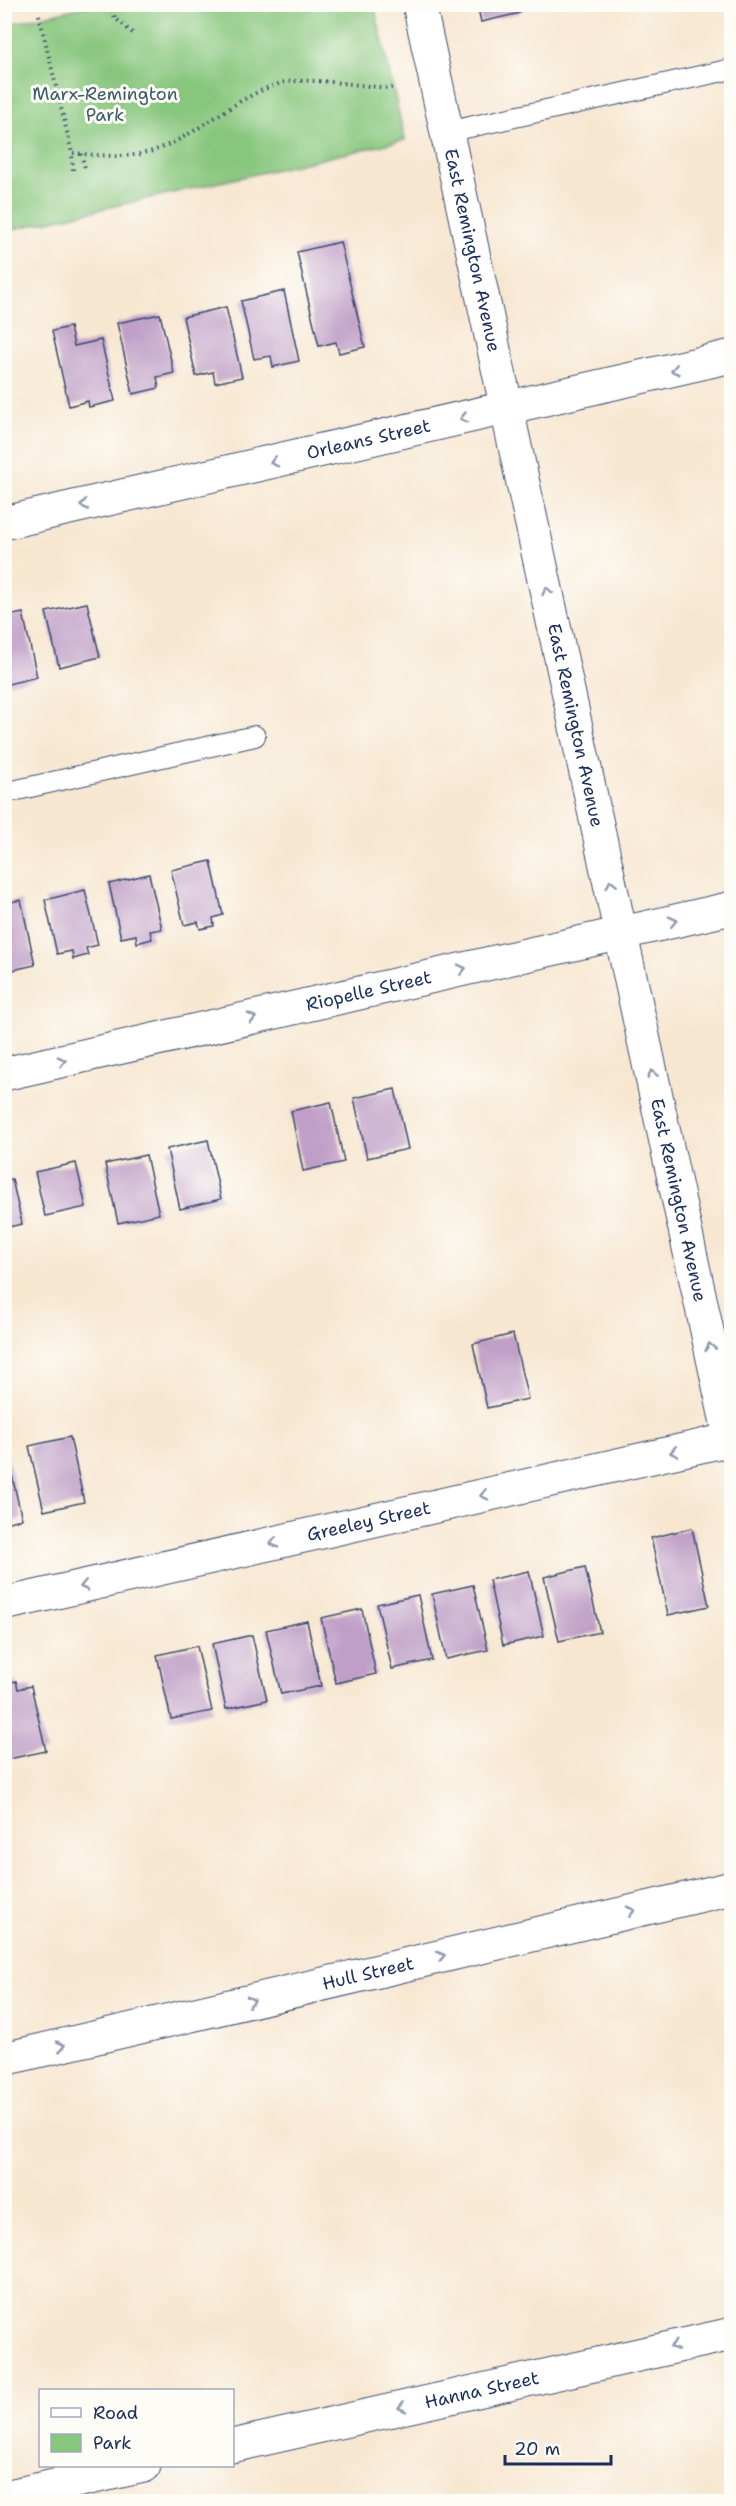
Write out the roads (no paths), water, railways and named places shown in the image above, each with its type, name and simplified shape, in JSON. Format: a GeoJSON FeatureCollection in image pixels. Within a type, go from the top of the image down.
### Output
{"type":"FeatureCollection","features":[{"type":"Feature","properties":{"kind":"street","name":"East Remington Avenue"},"geometry":{"type":"LineString","coordinates":[[419,4],[731,1441]]}},
{"type":"Feature","properties":{"kind":"street","name":"Orleans Street"},"geometry":{"type":"LineString","coordinates":[[4,523],[732,356]]}},
{"type":"Feature","properties":{"kind":"street","name":"Riopelle Street"},"geometry":{"type":"LineString","coordinates":[[4,1074],[732,908]]}},
{"type":"Feature","properties":{"kind":"street","name":"Greeley Street"},"geometry":{"type":"LineString","coordinates":[[4,1604],[731,1441]]}},
{"type":"Feature","properties":{"kind":"street","name":"Hull Street"},"geometry":{"type":"LineString","coordinates":[[4,2059],[732,1888]]}},
{"type":"Feature","properties":{"kind":"street","name":"Hanna Street"},"geometry":{"type":"LineString","coordinates":[[234,2446],[732,2334]]}},
{"type":"Feature","properties":{"kind":"street"},"geometry":{"type":"LineString","coordinates":[[4,2497],[139,2467]]}},
{"type":"Feature","properties":{"kind":"lane"},"geometry":{"type":"LineString","coordinates":[[447,132],[732,69]]}},
{"type":"Feature","properties":{"kind":"lane"},"geometry":{"type":"LineString","coordinates":[[4,793],[255,736]]}},
{"type":"Feature","properties":{"kind":"park label","name":"Marx-Remington Park"},"geometry":{"type":"Point","coordinates":[105,104]}}]}
